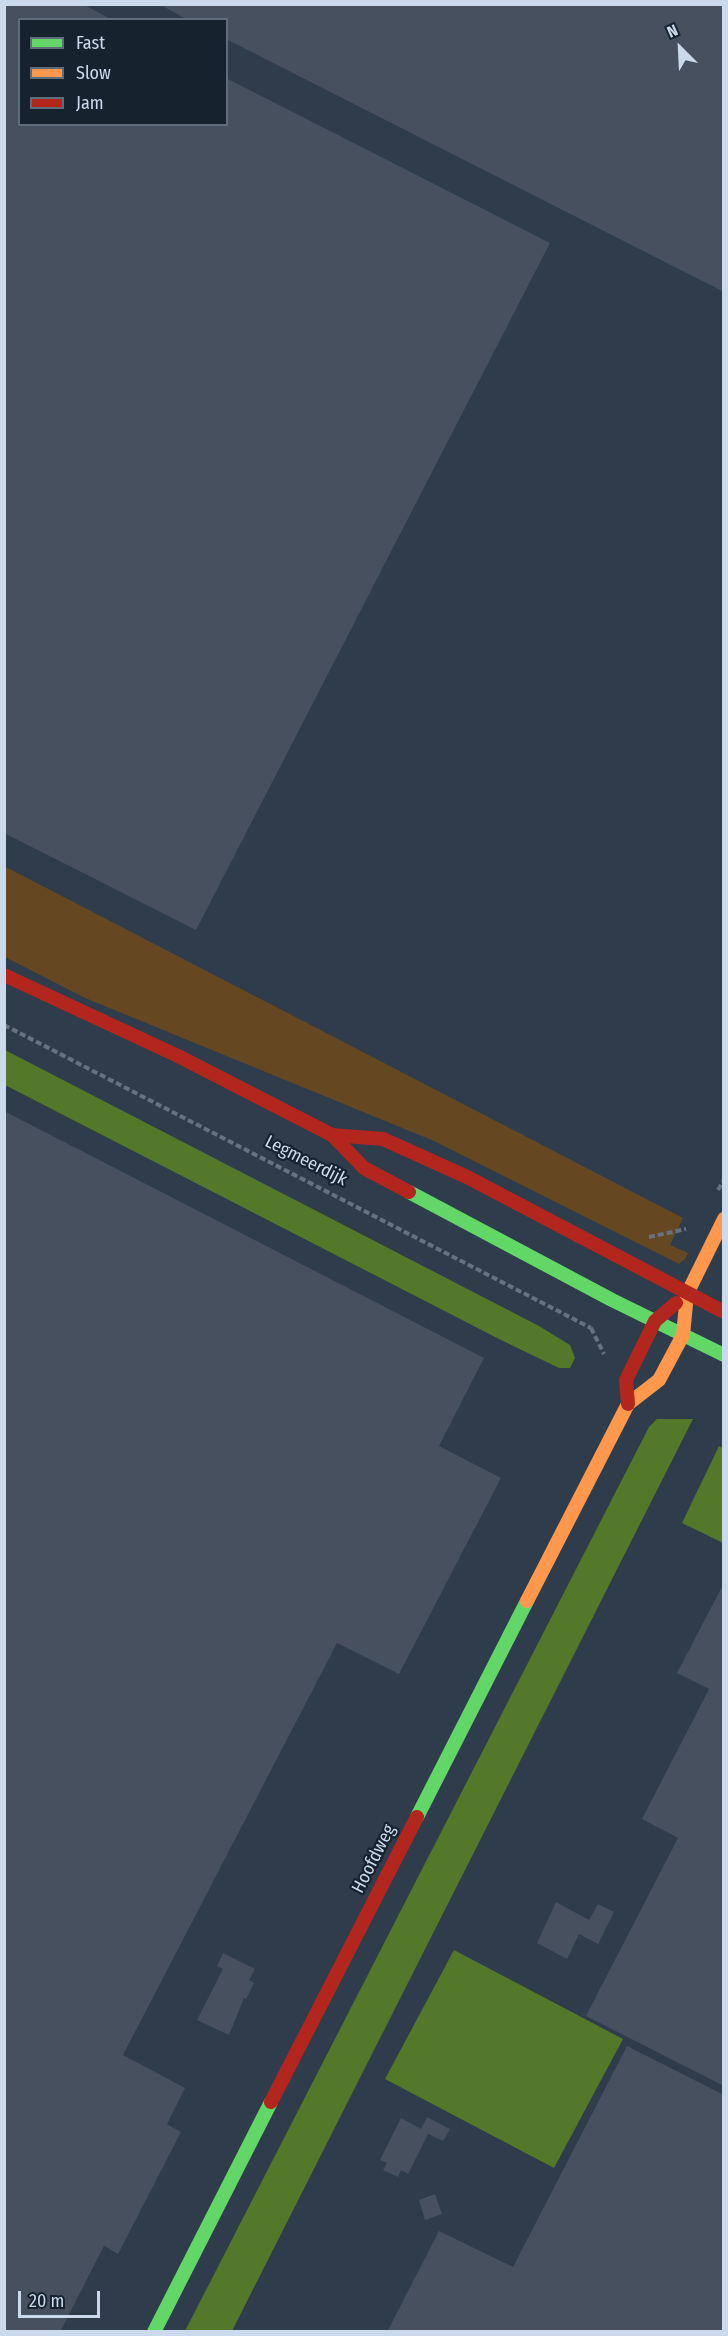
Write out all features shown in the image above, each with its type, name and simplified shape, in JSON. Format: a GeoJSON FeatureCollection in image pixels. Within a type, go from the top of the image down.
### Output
{"type":"FeatureCollection","features":[{"type":"Feature","properties":{"kind":"main road","name":"Legmeerdijk"},"geometry":{"type":"LineString","coordinates":[[4,975],[178,1056],[333,1135],[364,1168],[723,1355]]}},
{"type":"Feature","properties":{"kind":"main road","name":"Legmeerdijk"},"geometry":{"type":"LineString","coordinates":[[333,1135],[383,1139],[467,1177],[723,1312]]}},
{"type":"Feature","properties":{"kind":"main road","name":"Hoofdweg"},"geometry":{"type":"LineString","coordinates":[[154,2331],[628,1404],[659,1380],[683,1335],[687,1294],[723,1219]]}},
{"type":"Feature","properties":{"kind":"main road","name":"Hoofdweg"},"geometry":{"type":"LineString","coordinates":[[628,1404],[626,1380],[655,1321],[687,1294]]}},
{"type":"Feature","properties":{"kind":"path","name":"Legmeerdijk"},"geometry":{"type":"LineString","coordinates":[[4,1025],[591,1328]]}},
{"type":"Feature","properties":{"kind":"shaded area"},"geometry":{"type":"Polygon","coordinates":[[[4,866],[683,1218],[670,1245],[688,1253],[685,1259],[679,1264],[434,1141],[85,998],[5,957],[4,866]]]}},
{"type":"Feature","properties":{"kind":"shaded area"},"geometry":{"type":"Polygon","coordinates":[[[5,1050],[539,1326],[570,1345],[575,1358],[570,1368],[559,1368],[501,1340],[5,1085],[5,1050]]]}},
{"type":"Feature","properties":{"kind":"shaded area"},"geometry":{"type":"Polygon","coordinates":[[[657,1419],[693,1419],[232,2331],[185,2331],[649,1427],[657,1419]]]}},
{"type":"Feature","properties":{"kind":"shaded area"},"geometry":{"type":"Polygon","coordinates":[[[719,1446],[724,1449],[723,1543],[682,1523],[719,1446]]]}},
{"type":"Feature","properties":{"kind":"shaded area"},"geometry":{"type":"Polygon","coordinates":[[[454,1950],[623,2039],[554,2168],[385,2079],[454,1950]]]}},
{"type":"Feature","properties":{"kind":"building"},"geometry":{"type":"Polygon","coordinates":[[[4,4],[83,4],[108,18],[18,18],[18,126],[228,126],[228,79],[550,243],[196,930],[4,833],[4,4]]]}},
{"type":"Feature","properties":{"kind":"building"},"geometry":{"type":"Polygon","coordinates":[[[159,4],[724,4],[724,292],[228,40],[228,18],[184,18],[159,4]]]}},
{"type":"Feature","properties":{"kind":"building"},"geometry":{"type":"Polygon","coordinates":[[[4,1111],[484,1358],[439,1446],[501,1478],[399,1674],[337,1643],[123,2055],[185,2088],[167,2124],[181,2132],[118,2254],[104,2246],[60,2332],[4,2332],[4,1111]]]}},
{"type":"Feature","properties":{"kind":"building"},"geometry":{"type":"Polygon","coordinates":[[[724,1583],[724,2086],[586,2016],[678,1838],[642,1819],[709,1689],[677,1673],[724,1583]]]}},
{"type":"Feature","properties":{"kind":"building"},"geometry":{"type":"Polygon","coordinates":[[[556,1902],[589,1920],[598,1904],[614,1912],[598,1944],[579,1934],[567,1959],[537,1943],[556,1902]]]}},
{"type":"Feature","properties":{"kind":"building"},"geometry":{"type":"Polygon","coordinates":[[[223,1953],[255,1969],[249,1980],[254,1983],[246,1999],[244,1998],[229,2035],[197,2020],[223,1969],[217,1966],[223,1953]]]}},
{"type":"Feature","properties":{"kind":"building"},"geometry":{"type":"Polygon","coordinates":[[[627,2046],[724,2095],[724,2332],[387,2332],[439,2231],[513,2267],[627,2046]]]}},
{"type":"Feature","properties":{"kind":"building"},"geometry":{"type":"Polygon","coordinates":[[[427,2117],[450,2129],[443,2141],[428,2134],[408,2174],[401,2170],[398,2177],[383,2170],[387,2163],[380,2160],[401,2118],[421,2129],[427,2117]]]}},
{"type":"Feature","properties":{"kind":"building"},"geometry":{"type":"Polygon","coordinates":[[[435,2194],[442,2214],[425,2220],[419,2200],[435,2194]]]}},
{"type":"Feature","properties":{"kind":"traffic: fast"},"geometry":{"type":"LineString","coordinates":[[409,1192],[612,1300],[724,1355]]}},
{"type":"Feature","properties":{"kind":"traffic: fast"},"geometry":{"type":"LineString","coordinates":[[417,1817],[527,1601]]}},
{"type":"Feature","properties":{"kind":"traffic: fast"},"geometry":{"type":"LineString","coordinates":[[154,2332],[271,2102]]}},
{"type":"Feature","properties":{"kind":"traffic: slow"},"geometry":{"type":"LineString","coordinates":[[527,1601],[628,1404],[659,1380],[683,1335],[687,1294],[724,1219]]}},
{"type":"Feature","properties":{"kind":"traffic: jam"},"geometry":{"type":"LineString","coordinates":[[4,975],[178,1056],[332,1135],[364,1168],[409,1192]]}},
{"type":"Feature","properties":{"kind":"traffic: jam"},"geometry":{"type":"LineString","coordinates":[[332,1135],[383,1139],[467,1177],[724,1312]]}},
{"type":"Feature","properties":{"kind":"traffic: jam"},"geometry":{"type":"LineString","coordinates":[[628,1404],[626,1380],[655,1321],[676,1303]]}},
{"type":"Feature","properties":{"kind":"traffic: jam"},"geometry":{"type":"LineString","coordinates":[[271,2102],[417,1817]]}}]}
